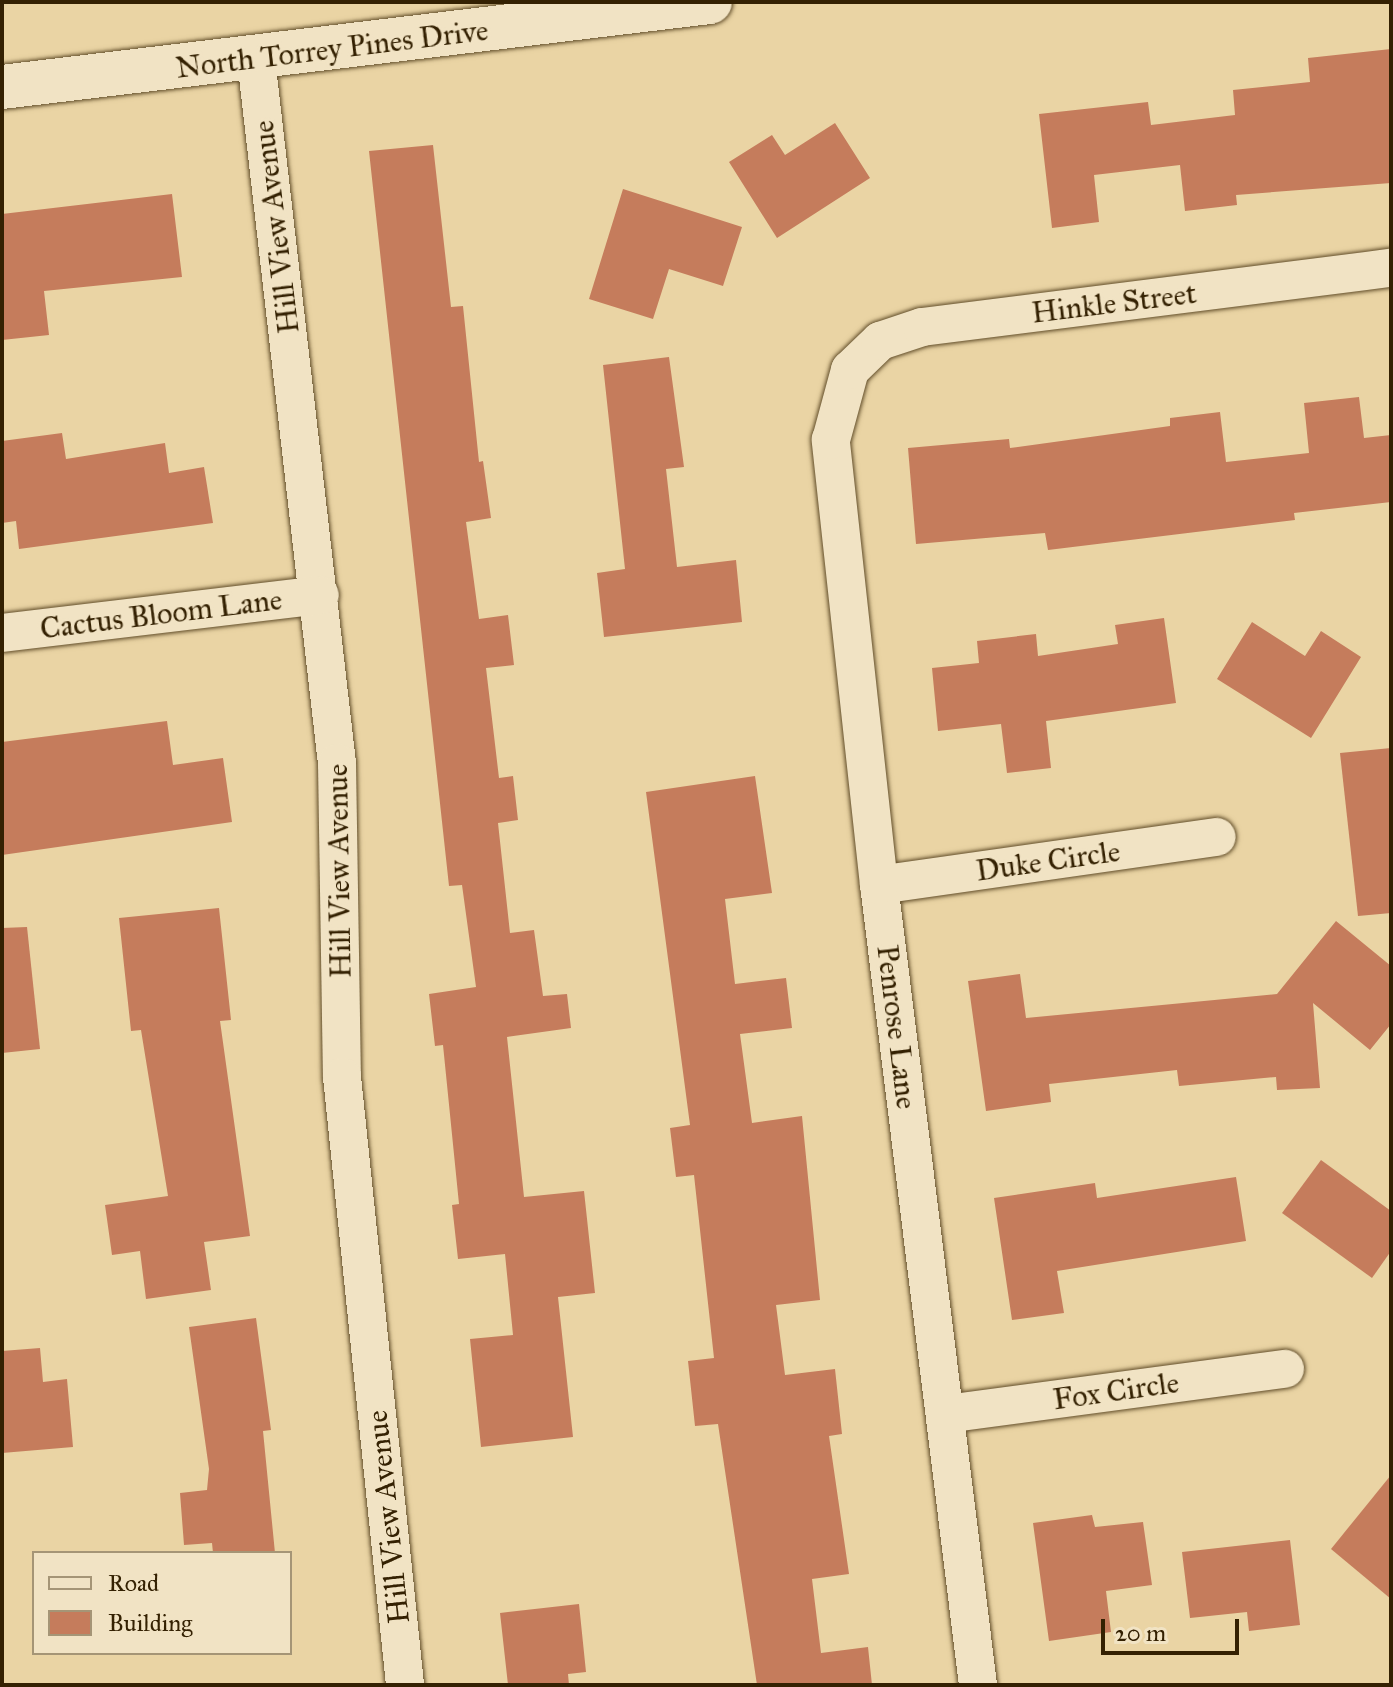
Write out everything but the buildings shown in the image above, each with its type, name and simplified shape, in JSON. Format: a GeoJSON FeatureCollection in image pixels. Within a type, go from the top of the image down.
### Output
{"type":"FeatureCollection","features":[{"type":"Feature","properties":{"kind":"main road","name":"North Torrey Pines Drive"},"geometry":{"type":"LineString","coordinates":[[2,87],[256,59],[710,2]]}},
{"type":"Feature","properties":{"kind":"street","name":"Hill View Avenue"},"geometry":{"type":"LineString","coordinates":[[256,59],[337,763],[342,1077],[405,1685]]}},
{"type":"Feature","properties":{"kind":"street","name":"Hinkle Street"},"geometry":{"type":"LineString","coordinates":[[850,370],[880,341],[922,327],[1391,268]]}},
{"type":"Feature","properties":{"kind":"street","name":"Penrose Lane"},"geometry":{"type":"LineString","coordinates":[[850,370],[831,440],[879,885],[978,1685]]}},
{"type":"Feature","properties":{"kind":"street","name":"Cactus Bloom Lane"},"geometry":{"type":"LineString","coordinates":[[2,633],[320,595]]}},
{"type":"Feature","properties":{"kind":"street","name":"Duke Circle"},"geometry":{"type":"LineString","coordinates":[[879,885],[1217,837]]}},
{"type":"Feature","properties":{"kind":"street","name":"Fox Circle"},"geometry":{"type":"LineString","coordinates":[[946,1414],[1285,1369]]}}]}
